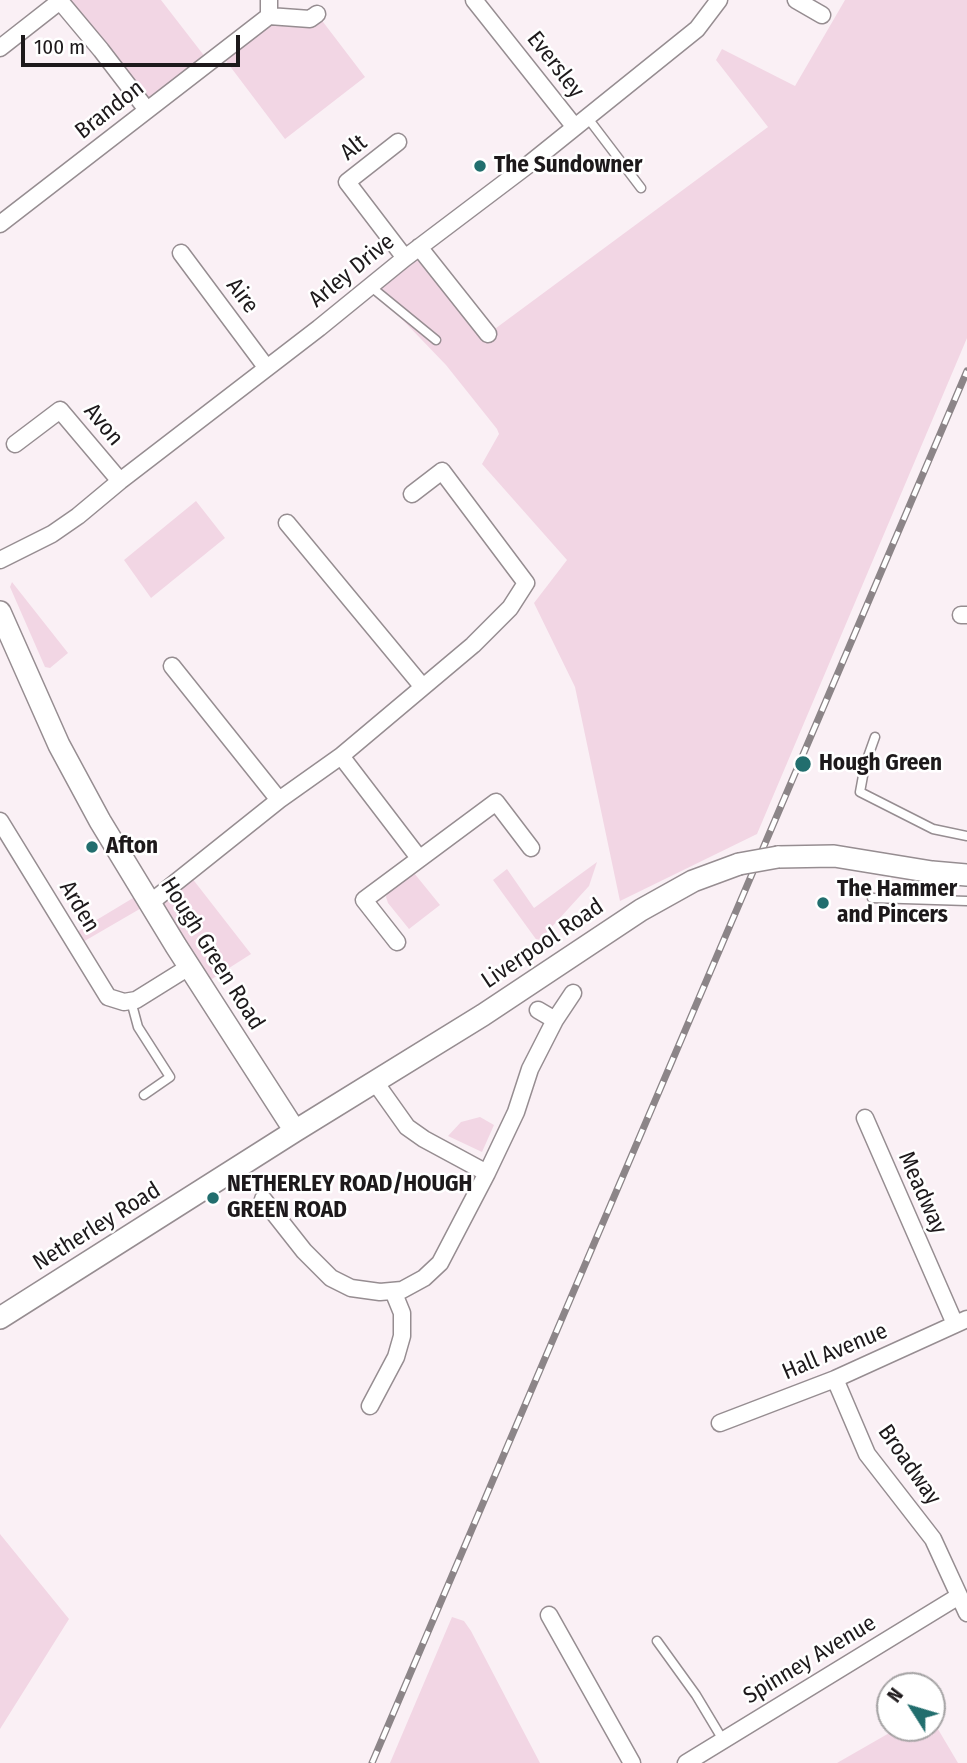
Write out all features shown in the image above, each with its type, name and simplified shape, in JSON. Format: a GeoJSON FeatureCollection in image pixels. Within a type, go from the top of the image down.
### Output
{"type":"FeatureCollection","features":[{"type":"Feature","properties":{"kind":"main road","name":"Hough Green Road"},"geometry":{"type":"LineString","coordinates":[[0,612],[59,745],[100,821],[189,967],[295,1131]]}},
{"type":"Feature","properties":{"kind":"main road","name":"Liverpool Road"},"geometry":{"type":"LineString","coordinates":[[186,1202],[514,995],[641,910],[701,877],[739,864],[778,857],[834,856],[967,875]]}},
{"type":"Feature","properties":{"kind":"main road","name":"Netherley Road"},"geometry":{"type":"LineString","coordinates":[[0,1318],[186,1202]]}},
{"type":"Feature","properties":{"kind":"street","name":"Eversley"},"geometry":{"type":"LineString","coordinates":[[474,0],[581,122]]}},
{"type":"Feature","properties":{"kind":"street","name":"Arley Drive"},"geometry":{"type":"LineString","coordinates":[[0,559],[52,534],[419,247],[528,166],[697,29],[719,0]]}},
{"type":"Feature","properties":{"kind":"street"},"geometry":{"type":"LineString","coordinates":[[796,0],[822,15]]}},
{"type":"Feature","properties":{"kind":"street"},"geometry":{"type":"LineString","coordinates":[[0,48],[60,1],[147,110]]}},
{"type":"Feature","properties":{"kind":"street"},"geometry":{"type":"LineString","coordinates":[[269,8],[310,19],[317,14]]}},
{"type":"Feature","properties":{"kind":"street","name":"Brandon"},"geometry":{"type":"LineString","coordinates":[[0,223],[147,110],[269,8]]}},
{"type":"Feature","properties":{"kind":"street","name":"Alt"},"geometry":{"type":"LineString","coordinates":[[398,142],[347,182],[405,258]]}},
{"type":"Feature","properties":{"kind":"street"},"geometry":{"type":"LineString","coordinates":[[419,247],[488,334]]}},
{"type":"Feature","properties":{"kind":"street","name":"Aire"},"geometry":{"type":"LineString","coordinates":[[181,253],[266,367]]}},
{"type":"Feature","properties":{"kind":"street","name":"Avon"},"geometry":{"type":"LineString","coordinates":[[15,444],[60,410],[120,481]]}},
{"type":"Feature","properties":{"kind":"street"},"geometry":{"type":"LineString","coordinates":[[150,903],[279,800],[341,756],[473,645],[510,608],[526,583],[442,471],[412,494]]}},
{"type":"Feature","properties":{"kind":"street"},"geometry":{"type":"LineString","coordinates":[[287,523],[422,687]]}},
{"type":"Feature","properties":{"kind":"street"},"geometry":{"type":"LineString","coordinates":[[172,666],[279,800]]}},
{"type":"Feature","properties":{"kind":"street"},"geometry":{"type":"LineString","coordinates":[[341,756],[419,858]]}},
{"type":"Feature","properties":{"kind":"street"},"geometry":{"type":"LineString","coordinates":[[397,942],[364,900],[496,802],[531,848]]}},
{"type":"Feature","properties":{"kind":"street","name":"Arden"},"geometry":{"type":"LineString","coordinates":[[0,821],[102,990],[113,999],[131,1001]]}},
{"type":"Feature","properties":{"kind":"street"},"geometry":{"type":"LineString","coordinates":[[131,1001],[142,997],[189,967]]}},
{"type":"Feature","properties":{"kind":"street"},"geometry":{"type":"LineString","coordinates":[[263,1199],[304,1251],[331,1278],[351,1288],[380,1292],[402,1290],[424,1279],[440,1263],[487,1173],[516,1112],[530,1069],[555,1020],[573,993]]}},
{"type":"Feature","properties":{"kind":"street"},"geometry":{"type":"LineString","coordinates":[[538,1010],[555,1020]]}},
{"type":"Feature","properties":{"kind":"street"},"geometry":{"type":"LineString","coordinates":[[375,1082],[407,1127],[487,1173]]}},
{"type":"Feature","properties":{"kind":"street","name":"Meadway"},"geometry":{"type":"LineString","coordinates":[[865,1118],[961,1322]]}},
{"type":"Feature","properties":{"kind":"street"},"geometry":{"type":"LineString","coordinates":[[370,1406],[396,1357],[402,1336],[402,1313],[393,1291]]}},
{"type":"Feature","properties":{"kind":"street","name":"Hall Avenue"},"geometry":{"type":"LineString","coordinates":[[720,1423],[835,1379],[961,1322]]}},
{"type":"Feature","properties":{"kind":"street","name":"Broadway"},"geometry":{"type":"LineString","coordinates":[[835,1379],[867,1454],[933,1539],[967,1613]]}},
{"type":"Feature","properties":{"kind":"street","name":"Spinney Avenue"},"geometry":{"type":"LineString","coordinates":[[686,1763],[959,1597]]}},
{"type":"Feature","properties":{"kind":"street"},"geometry":{"type":"LineString","coordinates":[[549,1615],[632,1763]]}},
{"type":"Feature","properties":{"kind":"lane"},"geometry":{"type":"LineString","coordinates":[[581,122],[641,188]]}},
{"type":"Feature","properties":{"kind":"lane"},"geometry":{"type":"LineString","coordinates":[[370,286],[436,340]]}},
{"type":"Feature","properties":{"kind":"lane"},"geometry":{"type":"LineString","coordinates":[[875,737],[865,765],[860,792],[933,829],[967,836]]}},
{"type":"Feature","properties":{"kind":"lane"},"geometry":{"type":"LineString","coordinates":[[872,898],[930,902],[967,901]]}},
{"type":"Feature","properties":{"kind":"lane"},"geometry":{"type":"LineString","coordinates":[[131,1001],[138,1027],[170,1077],[144,1095]]}},
{"type":"Feature","properties":{"kind":"lane"},"geometry":{"type":"LineString","coordinates":[[657,1641],[696,1695],[723,1740]]}},
{"type":"Feature","properties":{"kind":"shaded area"},"geometry":{"type":"Polygon","coordinates":[[[60,0],[161,0],[209,62],[147,110],[60,0]]]}},
{"type":"Feature","properties":{"kind":"shaded area"},"geometry":{"type":"Polygon","coordinates":[[[845,0],[967,0],[967,338],[757,834],[620,901],[575,687],[534,603],[567,560],[482,464],[499,434],[497,429],[446,365],[370,286],[419,247],[488,334],[768,127],[716,60],[722,49],[795,86],[845,0]]]}},
{"type":"Feature","properties":{"kind":"shaded area"},"geometry":{"type":"Polygon","coordinates":[[[317,14],[365,77],[285,139],[220,53],[269,16],[317,14]]]}},
{"type":"Feature","properties":{"kind":"shaded area"},"geometry":{"type":"Polygon","coordinates":[[[196,501],[225,538],[151,598],[124,560],[196,501]]]}},
{"type":"Feature","properties":{"kind":"shaded area"},"geometry":{"type":"Polygon","coordinates":[[[12,582],[68,653],[50,668],[45,667],[10,587],[12,582]]]}},
{"type":"Feature","properties":{"kind":"shaded area"},"geometry":{"type":"Polygon","coordinates":[[[597,862],[589,886],[538,942],[493,880],[507,869],[534,908],[597,862]]]}},
{"type":"Feature","properties":{"kind":"shaded area"},"geometry":{"type":"Polygon","coordinates":[[[188,873],[251,954],[201,986],[150,903],[188,873]]]}},
{"type":"Feature","properties":{"kind":"shaded area"},"geometry":{"type":"Polygon","coordinates":[[[414,873],[440,905],[409,929],[386,897],[388,892],[414,873]]]}},
{"type":"Feature","properties":{"kind":"shaded area"},"geometry":{"type":"Polygon","coordinates":[[[143,892],[150,903],[76,946],[70,936],[143,892]]]}},
{"type":"Feature","properties":{"kind":"shaded area"},"geometry":{"type":"Polygon","coordinates":[[[480,1117],[494,1125],[482,1152],[448,1136],[461,1122],[480,1117]]]}},
{"type":"Feature","properties":{"kind":"shaded area"},"geometry":{"type":"Polygon","coordinates":[[[0,1534],[69,1619],[0,1729],[0,1534]]]}},
{"type":"Feature","properties":{"kind":"shaded area"},"geometry":{"type":"Polygon","coordinates":[[[452,1617],[464,1621],[471,1631],[540,1763],[390,1763],[452,1617]]]}},
{"type":"Feature","properties":{"kind":"shaded area"},"geometry":{"type":"Polygon","coordinates":[[[876,1741],[946,1742],[958,1763],[837,1763],[876,1741]]]}},
{"type":"Feature","properties":{"kind":"railway"},"geometry":{"type":"LineString","coordinates":[[372,1763],[967,371]]}},
{"type":"Feature","properties":{"kind":"place","name":"The Sundowner"},"geometry":{"type":"Point","coordinates":[480,166]}},
{"type":"Feature","properties":{"kind":"place","name":"Hough Green"},"geometry":{"type":"Point","coordinates":[803,764]}},
{"type":"Feature","properties":{"kind":"place","name":"Afton"},"geometry":{"type":"Point","coordinates":[92,847]}},
{"type":"Feature","properties":{"kind":"place","name":"The Hammer and Pincers"},"geometry":{"type":"Point","coordinates":[823,903]}},
{"type":"Feature","properties":{"kind":"place","name":"NETHERLEY ROAD/HOUGH GREEN ROAD"},"geometry":{"type":"Point","coordinates":[213,1198]}}]}
